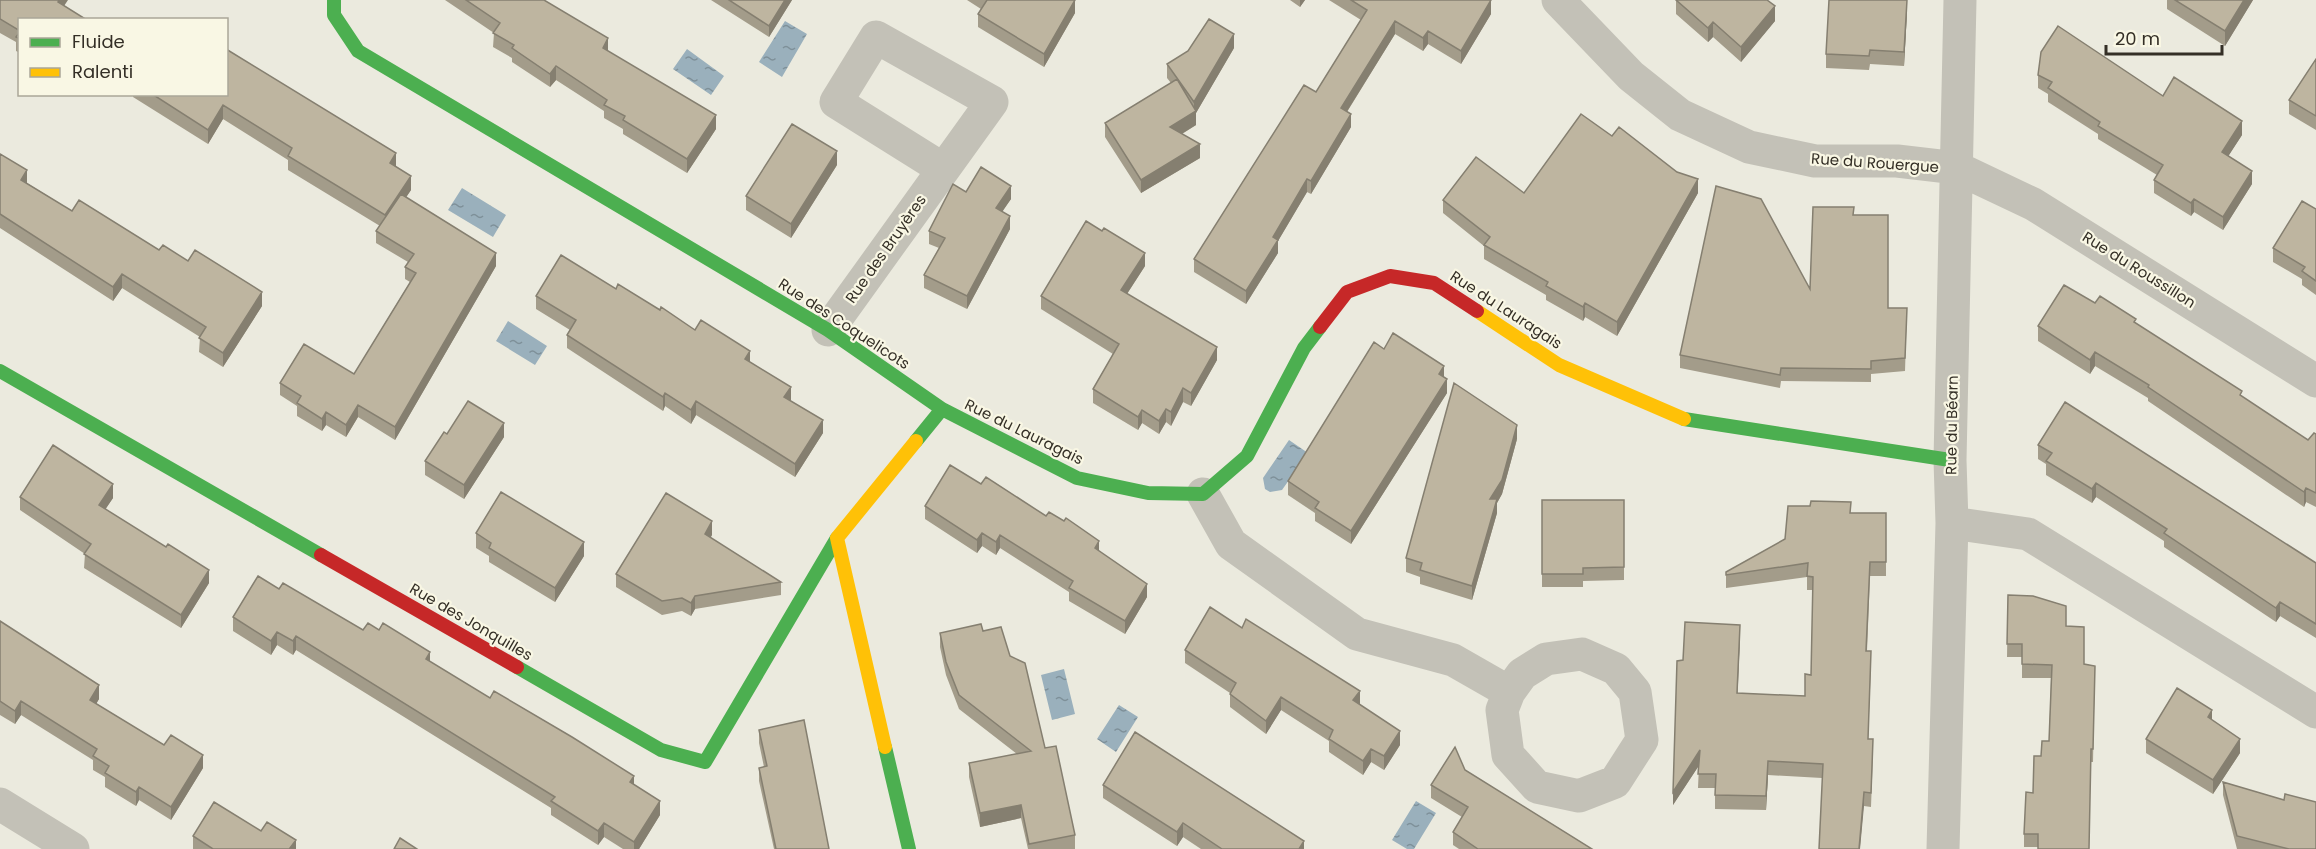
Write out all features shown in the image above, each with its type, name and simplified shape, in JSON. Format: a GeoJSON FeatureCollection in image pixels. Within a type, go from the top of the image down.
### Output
{"type":"FeatureCollection","features":[{"type":"Feature","properties":{"kind":"street","name":"Rue des Coquelicots"},"geometry":{"type":"LineString","coordinates":[[334,0],[334,15],[358,51],[828,330],[942,410]]}},
{"type":"Feature","properties":{"kind":"street","name":"Rue du Rouergue"},"geometry":{"type":"LineString","coordinates":[[1558,0],[1630,76],[1680,115],[1749,147],[1815,161],[1897,161],[1957,168]]}},
{"type":"Feature","properties":{"kind":"street","name":"Rue du Béarn"},"geometry":{"type":"LineString","coordinates":[[1943,849],[1952,523],[1950,460],[1959,0]]}},
{"type":"Feature","properties":{"kind":"street","name":"Rue des Bruyères"},"geometry":{"type":"LineString","coordinates":[[828,330],[992,102],[876,37],[836,102],[943,169]]}},
{"type":"Feature","properties":{"kind":"street","name":"Rue du Roussillon"},"geometry":{"type":"LineString","coordinates":[[1957,168],[2033,204],[2316,381]]}},
{"type":"Feature","properties":{"kind":"street","name":"Rue du Lauragais"},"geometry":{"type":"LineString","coordinates":[[942,410],[1077,478],[1148,493],[1203,494],[1247,456],[1304,348],[1347,292],[1390,276],[1434,283],[1559,365],[1690,421],[1950,460]]}},
{"type":"Feature","properties":{"kind":"street","name":"Rue des Jonquilles"},"geometry":{"type":"LineString","coordinates":[[0,371],[661,750],[705,762],[837,538]]}},
{"type":"Feature","properties":{"kind":"street"},"geometry":{"type":"LineString","coordinates":[[909,849],[837,538],[942,410]]}},
{"type":"Feature","properties":{"kind":"street"},"geometry":{"type":"LineString","coordinates":[[1203,494],[1231,544],[1357,634],[1453,660],[1509,692]]}},
{"type":"Feature","properties":{"kind":"street"},"geometry":{"type":"LineString","coordinates":[[1952,523],[2028,534],[2316,712]]}},
{"type":"Feature","properties":{"kind":"street"},"geometry":{"type":"LineString","coordinates":[[1582,654],[1616,669],[1635,692],[1642,740],[1615,782],[1579,796],[1538,787],[1508,755],[1502,710],[1509,692],[1522,674],[1546,659],[1582,654]]}},
{"type":"Feature","properties":{"kind":"street"},"geometry":{"type":"LineString","coordinates":[[0,804],[73,849]]}},
{"type":"Feature","properties":{"kind":"water"},"geometry":{"type":"Polygon","coordinates":[[[785,21],[807,34],[782,77],[759,62],[785,21]]]}},
{"type":"Feature","properties":{"kind":"water"},"geometry":{"type":"Polygon","coordinates":[[[687,49],[724,76],[711,95],[673,69],[687,49]]]}},
{"type":"Feature","properties":{"kind":"water"},"geometry":{"type":"Polygon","coordinates":[[[462,188],[506,215],[493,237],[448,210],[462,188]]]}},
{"type":"Feature","properties":{"kind":"water"},"geometry":{"type":"Polygon","coordinates":[[[508,321],[547,346],[535,365],[496,341],[508,321]]]}},
{"type":"Feature","properties":{"kind":"water"},"geometry":{"type":"Polygon","coordinates":[[[1289,440],[1308,453],[1282,490],[1270,492],[1265,489],[1263,478],[1289,440]]]}},
{"type":"Feature","properties":{"kind":"water"},"geometry":{"type":"Polygon","coordinates":[[[1064,669],[1075,714],[1052,720],[1041,675],[1064,669]]]}},
{"type":"Feature","properties":{"kind":"water"},"geometry":{"type":"Polygon","coordinates":[[[1119,705],[1138,717],[1116,752],[1097,739],[1119,705]]]}},
{"type":"Feature","properties":{"kind":"water"},"geometry":{"type":"Polygon","coordinates":[[[1416,801],[1436,813],[1414,849],[1407,849],[1392,840],[1416,801]]]}},
{"type":"Feature","properties":{"kind":"building"},"geometry":{"type":"Polygon","coordinates":[[[0,0],[59,0],[58,2],[84,18],[18,18],[18,30],[0,19],[0,0]]]}},
{"type":"Feature","properties":{"kind":"building"},"geometry":{"type":"Polygon","coordinates":[[[466,0],[544,0],[608,38],[603,48],[716,115],[687,159],[623,120],[625,116],[604,105],[607,100],[556,66],[550,74],[512,48],[514,45],[493,33],[500,23],[466,0]]]}},
{"type":"Feature","properties":{"kind":"building"},"geometry":{"type":"Polygon","coordinates":[[[729,0],[785,0],[769,26],[729,0]]]}},
{"type":"Feature","properties":{"kind":"building"},"geometry":{"type":"Polygon","coordinates":[[[987,0],[1075,0],[1044,54],[978,14],[987,0]]]}},
{"type":"Feature","properties":{"kind":"building"},"geometry":{"type":"Polygon","coordinates":[[[1351,0],[1491,0],[1461,51],[1428,31],[1423,38],[1395,21],[1341,108],[1351,114],[1311,181],[1307,179],[1273,237],[1278,240],[1246,291],[1194,259],[1304,85],[1316,92],[1367,10],[1351,0]]]}},
{"type":"Feature","properties":{"kind":"building"},"geometry":{"type":"Polygon","coordinates":[[[1676,0],[1767,0],[1775,6],[1741,47],[1713,22],[1708,28],[1676,0]]]}},
{"type":"Feature","properties":{"kind":"building"},"geometry":{"type":"Polygon","coordinates":[[[1829,0],[1907,0],[1904,52],[1870,50],[1869,56],[1826,54],[1829,0]]]}},
{"type":"Feature","properties":{"kind":"building"},"geometry":{"type":"Polygon","coordinates":[[[2175,0],[2244,0],[2225,31],[2175,0]]]}},
{"type":"Feature","properties":{"kind":"building"},"geometry":{"type":"Polygon","coordinates":[[[1209,19],[1234,34],[1194,102],[1167,64],[1188,51],[1209,19]]]}},
{"type":"Feature","properties":{"kind":"building"},"geometry":{"type":"Polygon","coordinates":[[[2058,26],[2163,96],[2174,77],[2242,121],[2222,152],[2252,171],[2223,217],[2194,199],[2191,203],[2154,180],[2163,165],[2098,126],[2100,122],[2048,88],[2052,82],[2038,75],[2041,52],[2058,26]]]}},
{"type":"Feature","properties":{"kind":"building"},"geometry":{"type":"Polygon","coordinates":[[[228,50],[396,153],[390,163],[411,176],[385,215],[288,156],[292,148],[223,105],[208,130],[155,96],[228,96],[228,50]]]}},
{"type":"Feature","properties":{"kind":"building"},"geometry":{"type":"Polygon","coordinates":[[[2316,59],[2316,116],[2289,100],[2316,59]]]}},
{"type":"Feature","properties":{"kind":"building"},"geometry":{"type":"Polygon","coordinates":[[[1177,79],[1196,111],[1170,127],[1200,144],[1141,180],[1105,123],[1177,79]]]}},
{"type":"Feature","properties":{"kind":"building"},"geometry":{"type":"Polygon","coordinates":[[[1581,114],[1612,136],[1619,127],[1677,172],[1698,179],[1617,322],[1585,303],[1583,307],[1546,286],[1548,282],[1484,245],[1490,237],[1443,200],[1476,157],[1524,193],[1581,114]]]}},
{"type":"Feature","properties":{"kind":"building"},"geometry":{"type":"Polygon","coordinates":[[[792,124],[837,151],[791,224],[746,196],[792,124]]]}},
{"type":"Feature","properties":{"kind":"building"},"geometry":{"type":"Polygon","coordinates":[[[0,154],[27,170],[21,180],[72,211],[79,200],[159,250],[163,245],[188,261],[195,250],[262,292],[223,353],[199,338],[206,327],[122,274],[113,287],[0,214],[0,154]]]}},
{"type":"Feature","properties":{"kind":"building"},"geometry":{"type":"Polygon","coordinates":[[[981,167],[1011,186],[996,208],[1010,216],[967,296],[924,275],[945,238],[929,231],[953,184],[966,192],[981,167]]]}},
{"type":"Feature","properties":{"kind":"building"},"geometry":{"type":"Polygon","coordinates":[[[1716,186],[1761,199],[1810,289],[1813,207],[1854,207],[1853,215],[1888,215],[1888,308],[1907,308],[1905,358],[1871,361],[1871,369],[1781,368],[1780,375],[1680,355],[1716,186]]]}},
{"type":"Feature","properties":{"kind":"building"},"geometry":{"type":"Polygon","coordinates":[[[401,194],[496,253],[395,427],[358,405],[346,425],[326,412],[322,419],[297,403],[301,396],[280,383],[304,344],[354,374],[416,273],[405,267],[414,254],[376,231],[401,194]]]}},
{"type":"Feature","properties":{"kind":"building"},"geometry":{"type":"Polygon","coordinates":[[[2302,201],[2316,209],[2316,281],[2302,271],[2305,267],[2273,248],[2302,201]]]}},
{"type":"Feature","properties":{"kind":"building"},"geometry":{"type":"Polygon","coordinates":[[[1086,221],[1102,231],[1104,228],[1145,253],[1121,290],[1217,347],[1191,393],[1183,388],[1171,412],[1166,409],[1159,421],[1142,410],[1138,417],[1093,389],[1119,344],[1041,296],[1086,221]]]}},
{"type":"Feature","properties":{"kind":"building"},"geometry":{"type":"Polygon","coordinates":[[[561,255],[616,289],[618,284],[660,310],[661,307],[695,330],[701,320],[750,351],[745,359],[791,387],[784,397],[823,420],[795,464],[696,401],[691,410],[665,393],[663,397],[567,335],[576,320],[536,296],[561,255]]]}},
{"type":"Feature","properties":{"kind":"building"},"geometry":{"type":"Polygon","coordinates":[[[2064,285],[2095,303],[2100,296],[2136,319],[2134,322],[2242,391],[2240,395],[2308,440],[2314,433],[2316,434],[2316,493],[2306,488],[2304,492],[2148,387],[2149,385],[2095,352],[2090,360],[2038,326],[2064,285]]]}},
{"type":"Feature","properties":{"kind":"building"},"geometry":{"type":"Polygon","coordinates":[[[1393,333],[1444,366],[1439,374],[1447,379],[1351,531],[1315,508],[1319,502],[1288,481],[1374,342],[1384,349],[1393,333]]]}},
{"type":"Feature","properties":{"kind":"building"},"geometry":{"type":"Polygon","coordinates":[[[1454,383],[1517,425],[1502,480],[1490,499],[1497,499],[1472,586],[1420,570],[1422,563],[1406,558],[1454,383]]]}},
{"type":"Feature","properties":{"kind":"building"},"geometry":{"type":"Polygon","coordinates":[[[468,401],[504,423],[464,485],[425,461],[444,432],[447,434],[468,401]]]}},
{"type":"Feature","properties":{"kind":"building"},"geometry":{"type":"Polygon","coordinates":[[[2065,402],[2316,563],[2316,624],[2280,602],[2276,608],[2164,533],[2167,529],[2096,483],[2092,489],[2046,461],[2052,453],[2038,445],[2065,402]]]}},
{"type":"Feature","properties":{"kind":"building"},"geometry":{"type":"Polygon","coordinates":[[[53,445],[113,484],[99,505],[166,547],[168,544],[209,570],[181,615],[84,554],[91,544],[20,497],[53,445]]]}},
{"type":"Feature","properties":{"kind":"building"},"geometry":{"type":"Polygon","coordinates":[[[950,465],[981,484],[986,477],[1046,516],[1049,512],[1064,521],[1066,518],[1099,541],[1095,548],[1147,584],[1125,621],[1069,588],[1073,581],[1000,535],[996,542],[982,533],[977,540],[925,506],[950,465]]]}},
{"type":"Feature","properties":{"kind":"building"},"geometry":{"type":"Polygon","coordinates":[[[501,492],[584,542],[555,588],[489,548],[491,543],[476,533],[501,492]]]}},
{"type":"Feature","properties":{"kind":"building"},"geometry":{"type":"Polygon","coordinates":[[[666,493],[712,521],[705,534],[781,582],[695,596],[691,603],[682,598],[662,601],[616,574],[666,493]]]}},
{"type":"Feature","properties":{"kind":"building"},"geometry":{"type":"Polygon","coordinates":[[[1542,500],[1624,500],[1624,567],[1583,568],[1583,574],[1542,574],[1542,500]]]}},
{"type":"Feature","properties":{"kind":"building"},"geometry":{"type":"Polygon","coordinates":[[[1811,501],[1851,502],[1850,513],[1886,513],[1886,562],[1870,562],[1866,651],[1871,651],[1868,739],[1873,739],[1871,793],[1864,792],[1859,849],[1819,849],[1823,764],[1768,761],[1766,796],[1715,795],[1716,774],[1698,774],[1700,750],[1673,792],[1677,661],[1683,660],[1685,622],[1740,625],[1737,693],[1805,696],[1805,674],[1811,675],[1813,577],[1807,576],[1808,563],[1726,575],[1726,572],[1785,539],[1788,506],[1810,506],[1811,501]]]}},
{"type":"Feature","properties":{"kind":"building"},"geometry":{"type":"Polygon","coordinates":[[[258,576],[279,589],[283,583],[363,630],[368,623],[379,630],[383,623],[430,652],[426,659],[490,698],[494,691],[572,737],[634,776],[630,782],[660,801],[634,842],[604,823],[598,831],[551,801],[555,797],[296,636],[293,641],[277,632],[271,641],[233,617],[258,576]]]}},
{"type":"Feature","properties":{"kind":"building"},"geometry":{"type":"Polygon","coordinates":[[[2008,595],[2033,596],[2066,606],[2066,626],[2084,627],[2084,664],[2095,666],[2089,849],[2038,849],[2038,834],[2024,834],[2026,792],[2033,793],[2034,756],[2041,756],[2042,741],[2049,741],[2052,665],[2022,664],[2022,644],[2007,644],[2008,595]]]}},
{"type":"Feature","properties":{"kind":"building"},"geometry":{"type":"Polygon","coordinates":[[[1210,607],[1242,628],[1246,619],[1360,691],[1353,700],[1400,731],[1384,756],[1371,749],[1363,761],[1329,739],[1333,730],[1281,697],[1266,721],[1230,694],[1236,683],[1185,650],[1210,607]]]}},
{"type":"Feature","properties":{"kind":"building"},"geometry":{"type":"Polygon","coordinates":[[[0,621],[99,685],[90,700],[164,745],[171,735],[203,755],[171,807],[139,787],[136,792],[105,773],[109,766],[93,756],[97,749],[21,701],[15,711],[0,701],[0,621]]]}},
{"type":"Feature","properties":{"kind":"building"},"geometry":{"type":"Polygon","coordinates":[[[981,624],[983,631],[1001,627],[1010,656],[1025,663],[1045,748],[1056,746],[1075,835],[1029,844],[1021,805],[980,813],[969,763],[1031,751],[959,695],[946,662],[940,633],[981,624]]]}},
{"type":"Feature","properties":{"kind":"building"},"geometry":{"type":"Polygon","coordinates":[[[2177,688],[2212,710],[2208,717],[2240,739],[2213,780],[2146,739],[2177,688]]]}},
{"type":"Feature","properties":{"kind":"building"},"geometry":{"type":"Polygon","coordinates":[[[804,720],[829,849],[776,849],[759,768],[767,766],[759,730],[804,720]]]}},
{"type":"Feature","properties":{"kind":"building"},"geometry":{"type":"Polygon","coordinates":[[[1135,732],[1304,841],[1299,849],[1222,849],[1183,823],[1177,832],[1103,785],[1135,732]]]}},
{"type":"Feature","properties":{"kind":"building"},"geometry":{"type":"Polygon","coordinates":[[[1455,747],[1465,770],[1592,849],[1478,849],[1453,832],[1468,807],[1431,785],[1455,747]]]}},
{"type":"Feature","properties":{"kind":"building"},"geometry":{"type":"Polygon","coordinates":[[[2223,782],[2284,800],[2285,794],[2316,802],[2316,849],[2289,849],[2237,836],[2223,782]]]}},
{"type":"Feature","properties":{"kind":"building"},"geometry":{"type":"Polygon","coordinates":[[[214,802],[261,831],[267,822],[296,840],[290,848],[292,849],[213,849],[193,836],[214,802]]]}},
{"type":"Feature","properties":{"kind":"building"},"geometry":{"type":"Polygon","coordinates":[[[400,838],[417,849],[394,849],[400,838]]]}},
{"type":"Feature","properties":{"kind":"traffic: fast"},"geometry":{"type":"LineString","coordinates":[[334,0],[334,15],[358,51],[828,330],[942,409],[916,441]]}},
{"type":"Feature","properties":{"kind":"traffic: fast"},"geometry":{"type":"LineString","coordinates":[[942,409],[1077,478],[1148,493],[1203,494],[1247,456],[1304,348],[1320,327]]}},
{"type":"Feature","properties":{"kind":"traffic: fast"},"geometry":{"type":"LineString","coordinates":[[0,371],[321,555]]}},
{"type":"Feature","properties":{"kind":"traffic: fast"},"geometry":{"type":"LineString","coordinates":[[1684,419],[1950,460]]}},
{"type":"Feature","properties":{"kind":"traffic: fast"},"geometry":{"type":"LineString","coordinates":[[517,667],[661,750],[705,762],[837,538]]}},
{"type":"Feature","properties":{"kind":"traffic: fast"},"geometry":{"type":"LineString","coordinates":[[885,747],[909,849]]}},
{"type":"Feature","properties":{"kind":"traffic: slow"},"geometry":{"type":"LineString","coordinates":[[1477,311],[1559,365],[1684,419]]}},
{"type":"Feature","properties":{"kind":"traffic: slow"},"geometry":{"type":"LineString","coordinates":[[885,747],[837,538],[916,441]]}},
{"type":"Feature","properties":{"kind":"traffic: jam"},"geometry":{"type":"LineString","coordinates":[[1320,327],[1347,292],[1390,276],[1434,283],[1477,311]]}},
{"type":"Feature","properties":{"kind":"traffic: jam"},"geometry":{"type":"LineString","coordinates":[[321,555],[517,667]]}}]}
